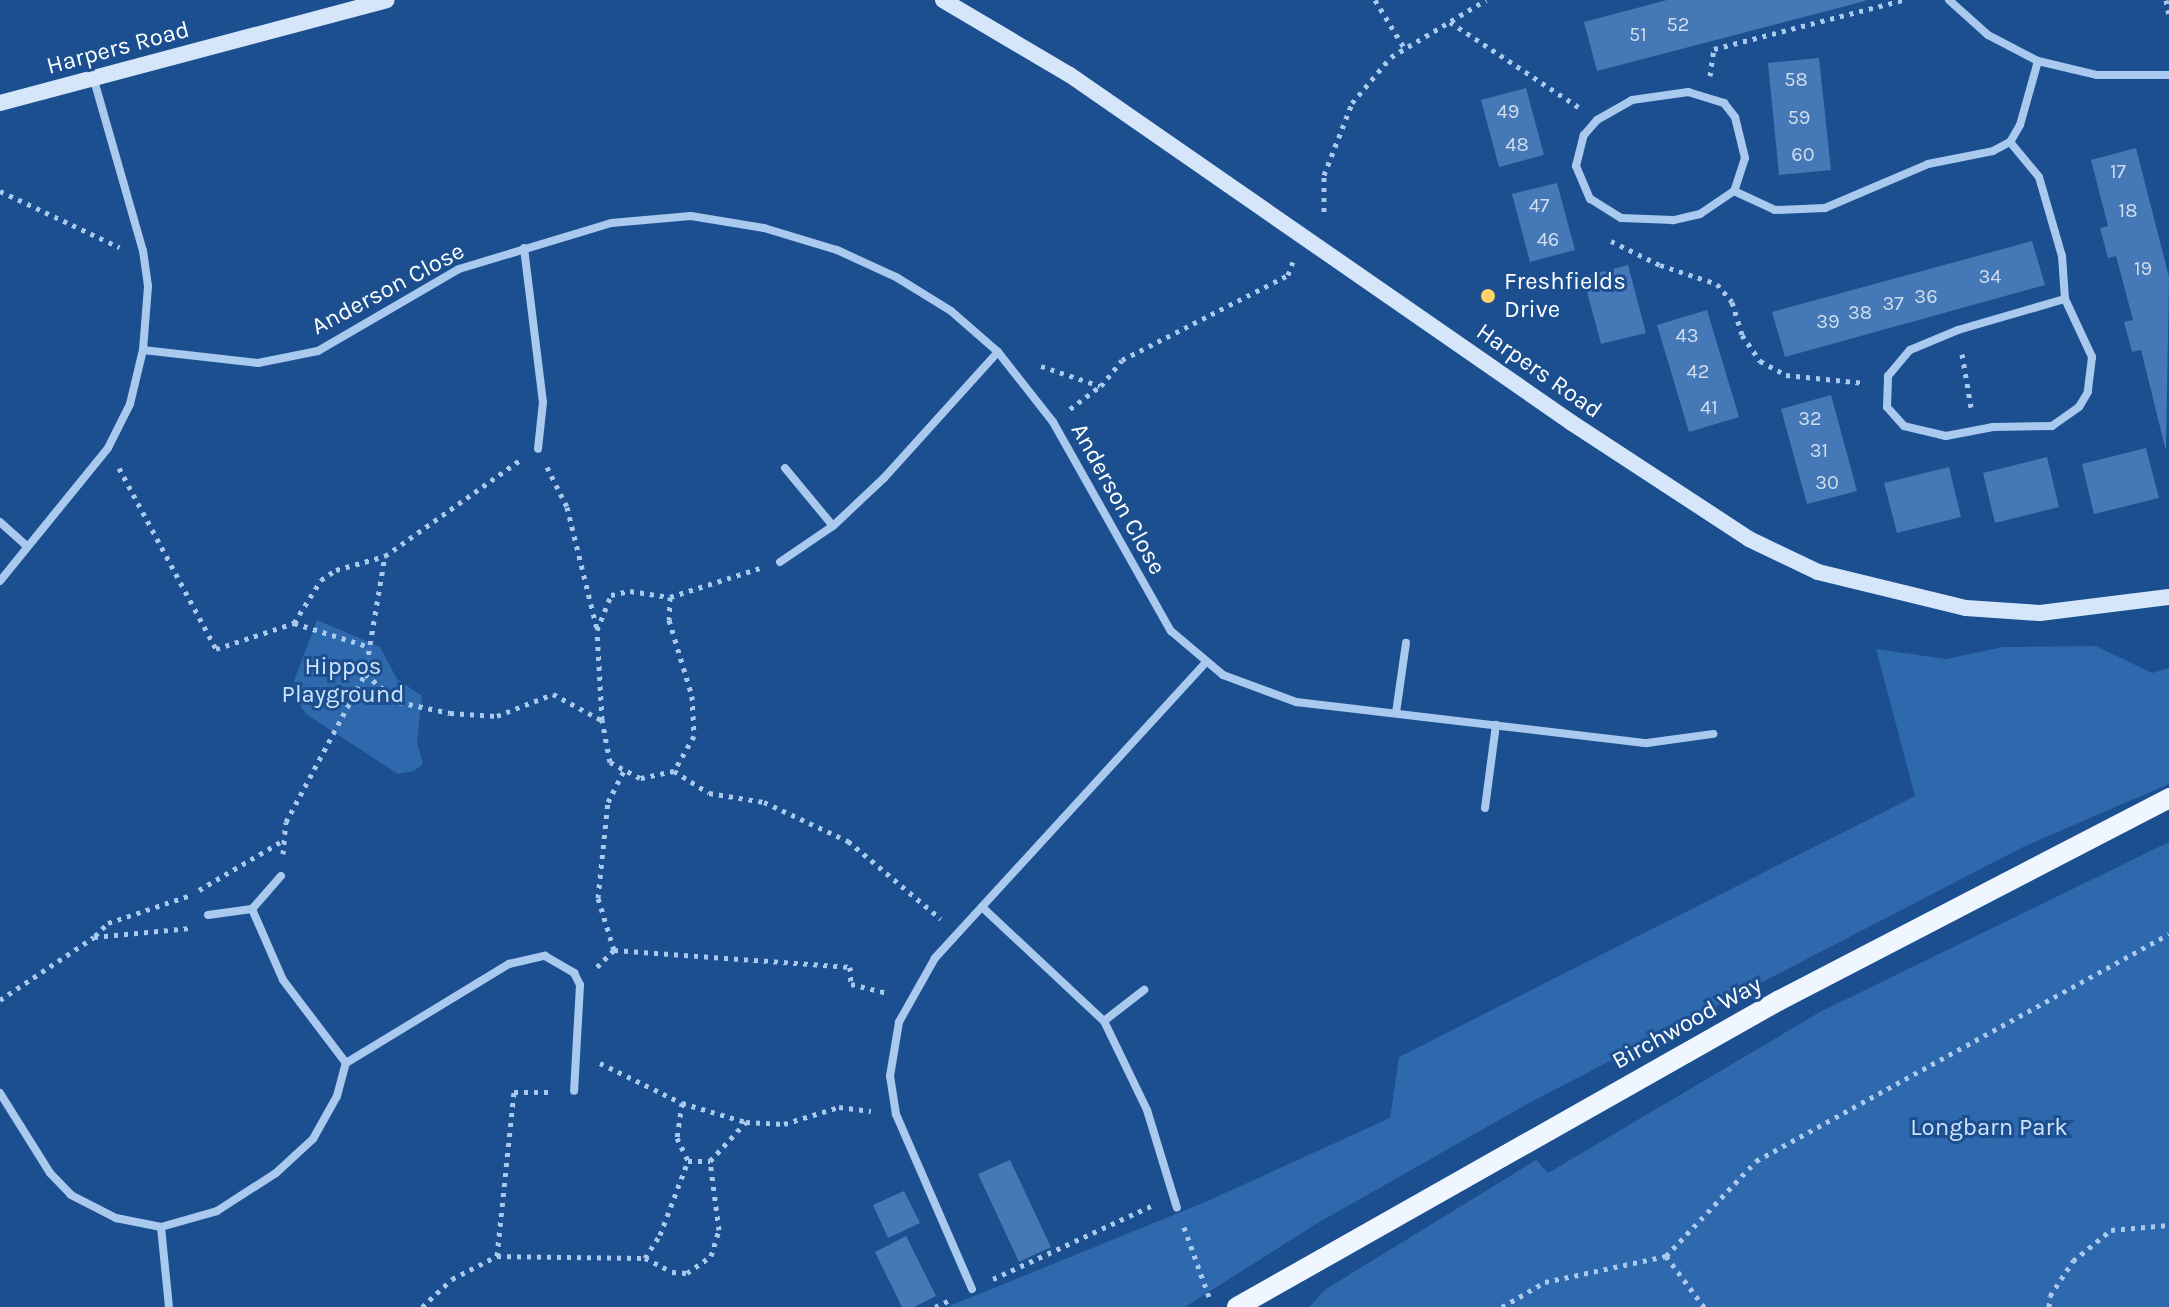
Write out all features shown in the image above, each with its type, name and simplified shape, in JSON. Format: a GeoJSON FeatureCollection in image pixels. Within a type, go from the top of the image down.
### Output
{"type":"FeatureCollection","features":[{"type":"Feature","properties":{"kind":"main road","name":"Birchwood Way"},"geometry":{"type":"LineString","coordinates":[[1237,1307],[1778,1001],[2169,798]]}},
{"type":"Feature","properties":{"kind":"street","name":"Harpers Road"},"geometry":{"type":"LineString","coordinates":[[0,103],[387,0]]}},
{"type":"Feature","properties":{"kind":"street","name":"Harpers Road"},"geometry":{"type":"LineString","coordinates":[[943,0],[1070,75],[1572,423],[1749,539],[1818,572],[1966,608],[2040,613],[2169,597]]}},
{"type":"Feature","properties":{"kind":"street"},"geometry":{"type":"LineString","coordinates":[[1949,0],[1988,35],[2038,61],[2097,75],[2169,75]]}},
{"type":"Feature","properties":{"kind":"street"},"geometry":{"type":"LineString","coordinates":[[1734,191],[1775,210],[1825,208],[1928,164],[1993,151],[2010,142],[2020,125],[2038,61]]}},
{"type":"Feature","properties":{"kind":"street"},"geometry":{"type":"LineString","coordinates":[[0,581],[108,448],[130,404],[143,350],[148,286],[143,251],[94,80]]}},
{"type":"Feature","properties":{"kind":"street"},"geometry":{"type":"LineString","coordinates":[[1655,94],[1707,95],[1724,103],[1743,136],[1745,158],[1734,191],[1700,214],[1673,220],[1641,222],[1604,210],[1590,199],[1576,166],[1584,135],[1597,120],[1655,94]]}},
{"type":"Feature","properties":{"kind":"street"},"geometry":{"type":"LineString","coordinates":[[2010,142],[2039,177],[2062,256],[2065,299],[2092,357],[2088,392],[2079,407],[2052,426],[1946,436],[1917,433],[1887,407],[1885,387],[1894,366],[1910,350],[1958,330],[2065,299]]}},
{"type":"Feature","properties":{"kind":"street","name":"Anderson Close"},"geometry":{"type":"LineString","coordinates":[[143,350],[258,363],[318,351],[459,269],[611,223],[691,216],[764,228],[837,250],[896,277],[951,311],[998,352],[1053,422],[1156,608],[1205,663],[1269,695],[1396,713],[1647,743],[1713,734]]}},
{"type":"Feature","properties":{"kind":"street"},"geometry":{"type":"LineString","coordinates":[[524,248],[543,402],[538,449]]}},
{"type":"Feature","properties":{"kind":"street"},"geometry":{"type":"LineString","coordinates":[[780,562],[833,526],[884,478],[998,352]]}},
{"type":"Feature","properties":{"kind":"street"},"geometry":{"type":"LineString","coordinates":[[785,468],[833,526]]}},
{"type":"Feature","properties":{"kind":"street"},"geometry":{"type":"LineString","coordinates":[[0,522],[27,546]]}},
{"type":"Feature","properties":{"kind":"street"},"geometry":{"type":"LineString","coordinates":[[1396,713],[1406,643]]}},
{"type":"Feature","properties":{"kind":"street"},"geometry":{"type":"LineString","coordinates":[[972,1289],[896,1114],[893,1050],[908,998],[956,934],[1205,663]]}},
{"type":"Feature","properties":{"kind":"street"},"geometry":{"type":"LineString","coordinates":[[1485,808],[1496,725]]}},
{"type":"Feature","properties":{"kind":"street"},"geometry":{"type":"LineString","coordinates":[[208,915],[252,909],[281,876]]}},
{"type":"Feature","properties":{"kind":"street"},"geometry":{"type":"LineString","coordinates":[[982,907],[1104,1021],[1147,1110],[1177,1208]]}},
{"type":"Feature","properties":{"kind":"street"},"geometry":{"type":"LineString","coordinates":[[252,909],[283,980],[346,1063]]}},
{"type":"Feature","properties":{"kind":"street"},"geometry":{"type":"LineString","coordinates":[[0,1093],[50,1173],[71,1195],[116,1218],[161,1227],[217,1211],[297,1158],[327,1119],[346,1063],[528,957],[560,961],[580,985],[574,1091]]}},
{"type":"Feature","properties":{"kind":"street"},"geometry":{"type":"LineString","coordinates":[[1104,1021],[1144,990]]}},
{"type":"Feature","properties":{"kind":"street"},"geometry":{"type":"LineString","coordinates":[[161,1227],[169,1307]]}},
{"type":"Feature","properties":{"kind":"path"},"geometry":{"type":"LineString","coordinates":[[1375,0],[1405,49]]}},
{"type":"Feature","properties":{"kind":"path"},"geometry":{"type":"LineString","coordinates":[[1324,212],[1324,175],[1352,103],[1391,57],[1486,0]]}},
{"type":"Feature","properties":{"kind":"path"},"geometry":{"type":"LineString","coordinates":[[1707,95],[1714,49],[1904,0]]}},
{"type":"Feature","properties":{"kind":"path"},"geometry":{"type":"LineString","coordinates":[[2166,0],[2169,15]]}},
{"type":"Feature","properties":{"kind":"path"},"geometry":{"type":"LineString","coordinates":[[1450,22],[1597,120]]}},
{"type":"Feature","properties":{"kind":"path"},"geometry":{"type":"LineString","coordinates":[[0,191],[116,246],[143,251]]}},
{"type":"Feature","properties":{"kind":"path"},"geometry":{"type":"LineString","coordinates":[[1604,210],[1611,243],[1717,284],[1732,302],[1742,335],[1760,361],[1786,375],[1885,387]]}},
{"type":"Feature","properties":{"kind":"path"},"geometry":{"type":"LineString","coordinates":[[1053,422],[1101,386],[1122,360],[1141,347],[1288,275],[1293,260]]}},
{"type":"Feature","properties":{"kind":"path"},"geometry":{"type":"LineString","coordinates":[[1958,330],[1975,431]]}},
{"type":"Feature","properties":{"kind":"path"},"geometry":{"type":"LineString","coordinates":[[998,352],[1101,386]]}},
{"type":"Feature","properties":{"kind":"path"},"geometry":{"type":"LineString","coordinates":[[108,448],[216,649],[294,623],[370,647]]}},
{"type":"Feature","properties":{"kind":"path"},"geometry":{"type":"LineString","coordinates":[[294,623],[321,580],[336,570],[385,556],[472,490],[538,449],[567,507],[597,630],[602,720],[610,762],[640,778],[674,771],[709,793],[764,802],[848,841],[956,934]]}},
{"type":"Feature","properties":{"kind":"path"},"geometry":{"type":"LineString","coordinates":[[281,876],[286,822],[365,674],[385,556]]}},
{"type":"Feature","properties":{"kind":"path"},"geometry":{"type":"LineString","coordinates":[[597,630],[611,595],[630,591],[670,597],[780,562]]}},
{"type":"Feature","properties":{"kind":"path"},"geometry":{"type":"LineString","coordinates":[[670,597],[669,620],[692,696],[694,736],[674,771]]}},
{"type":"Feature","properties":{"kind":"path"},"geometry":{"type":"LineString","coordinates":[[365,674],[399,702],[450,713],[497,716],[553,694],[602,720]]}},
{"type":"Feature","properties":{"kind":"path"},"geometry":{"type":"LineString","coordinates":[[614,950],[598,898],[608,802],[624,770]]}},
{"type":"Feature","properties":{"kind":"path"},"geometry":{"type":"LineString","coordinates":[[0,1000],[94,937],[108,923],[186,898],[285,839]]}},
{"type":"Feature","properties":{"kind":"path"},"geometry":{"type":"LineString","coordinates":[[94,937],[190,929],[208,915]]}},
{"type":"Feature","properties":{"kind":"path"},"geometry":{"type":"LineString","coordinates":[[1502,1307],[1545,1282],[1666,1256],[1756,1161],[2169,934]]}},
{"type":"Feature","properties":{"kind":"path"},"geometry":{"type":"LineString","coordinates":[[580,985],[614,950],[850,967],[851,984],[908,998]]}},
{"type":"Feature","properties":{"kind":"path"},"geometry":{"type":"LineString","coordinates":[[577,1052],[682,1103],[746,1122],[784,1124],[839,1107],[896,1114]]}},
{"type":"Feature","properties":{"kind":"path"},"geometry":{"type":"LineString","coordinates":[[497,1256],[514,1092],[574,1091]]}},
{"type":"Feature","properties":{"kind":"path"},"geometry":{"type":"LineString","coordinates":[[645,1258],[660,1235],[688,1161],[677,1138],[682,1103]]}},
{"type":"Feature","properties":{"kind":"path"},"geometry":{"type":"LineString","coordinates":[[688,1161],[710,1161],[746,1122]]}},
{"type":"Feature","properties":{"kind":"path"},"geometry":{"type":"LineString","coordinates":[[422,1307],[452,1279],[497,1256],[645,1258],[672,1272],[687,1273],[711,1256],[719,1230],[710,1161]]}},
{"type":"Feature","properties":{"kind":"path"},"geometry":{"type":"LineString","coordinates":[[935,1307],[1174,1196]]}},
{"type":"Feature","properties":{"kind":"path"},"geometry":{"type":"LineString","coordinates":[[1177,1208],[1212,1307]]}},
{"type":"Feature","properties":{"kind":"path"},"geometry":{"type":"LineString","coordinates":[[2049,1307],[2050,1296],[2073,1261],[2111,1230],[2169,1225]]}},
{"type":"Feature","properties":{"kind":"path"},"geometry":{"type":"LineString","coordinates":[[1666,1256],[1704,1307]]}},
{"type":"Feature","properties":{"kind":"green space","name":"Hippos Playground"},"geometry":{"type":"Polygon","coordinates":[[[317,620],[380,647],[397,679],[422,696],[417,742],[423,764],[414,771],[398,774],[306,714],[296,700],[294,681],[317,620]]]}},
{"type":"Feature","properties":{"kind":"green space"},"geometry":{"type":"Polygon","coordinates":[[[2096,646],[2152,673],[2169,668],[2169,784],[2023,847],[1529,1103],[1316,1224],[1185,1307],[947,1307],[1203,1203],[1390,1118],[1399,1057],[1915,796],[1876,649],[1946,659],[2003,647],[2096,646]]]}},
{"type":"Feature","properties":{"kind":"green space","name":"Longbarn Park"},"geometry":{"type":"Polygon","coordinates":[[[2169,842],[2169,1307],[1309,1307],[1326,1289],[1536,1160],[1548,1173],[1820,1012],[2169,842]]]}},
{"type":"Feature","properties":{"kind":"building"},"geometry":{"type":"Polygon","coordinates":[[[1667,0],[1865,1],[1597,71],[1584,22],[1667,0]]]}},
{"type":"Feature","properties":{"kind":"building"},"geometry":{"type":"Polygon","coordinates":[[[1819,58],[1831,170],[1779,175],[1768,63],[1819,58]]]}},
{"type":"Feature","properties":{"kind":"building"},"geometry":{"type":"Polygon","coordinates":[[[1526,88],[1544,155],[1499,167],[1481,100],[1526,88]]]}},
{"type":"Feature","properties":{"kind":"building"},"geometry":{"type":"Polygon","coordinates":[[[2136,148],[2169,277],[2166,451],[2141,350],[2132,352],[2124,322],[2133,320],[2116,256],[2108,258],[2100,228],[2108,226],[2091,160],[2136,148]]]}},
{"type":"Feature","properties":{"kind":"building"},"geometry":{"type":"Polygon","coordinates":[[[1557,183],[1575,250],[1530,262],[1512,194],[1557,183]]]}},
{"type":"Feature","properties":{"kind":"building"},"geometry":{"type":"Polygon","coordinates":[[[2032,241],[2045,285],[1785,357],[1772,312],[2032,241]]]}},
{"type":"Feature","properties":{"kind":"building"},"geometry":{"type":"Polygon","coordinates":[[[1628,265],[1646,333],[1601,344],[1583,277],[1628,265]]]}},
{"type":"Feature","properties":{"kind":"building"},"geometry":{"type":"Polygon","coordinates":[[[1707,310],[1739,417],[1689,432],[1657,325],[1707,310]]]}},
{"type":"Feature","properties":{"kind":"building"},"geometry":{"type":"Polygon","coordinates":[[[1831,395],[1857,491],[1807,504],[1781,409],[1831,395]]]}},
{"type":"Feature","properties":{"kind":"building"},"geometry":{"type":"Polygon","coordinates":[[[2146,448],[2159,498],[2094,514],[2082,464],[2146,448]]]}},
{"type":"Feature","properties":{"kind":"building"},"geometry":{"type":"Polygon","coordinates":[[[2047,457],[2059,507],[1995,523],[1983,473],[2047,457]]]}},
{"type":"Feature","properties":{"kind":"building"},"geometry":{"type":"Polygon","coordinates":[[[1949,467],[1961,517],[1897,533],[1884,483],[1949,467]]]}},
{"type":"Feature","properties":{"kind":"building"},"geometry":{"type":"Polygon","coordinates":[[[1010,1160],[1051,1247],[1019,1262],[978,1174],[1010,1160]]]}},
{"type":"Feature","properties":{"kind":"building"},"geometry":{"type":"Polygon","coordinates":[[[904,1191],[920,1223],[888,1238],[873,1205],[904,1191]]]}},
{"type":"Feature","properties":{"kind":"building"},"geometry":{"type":"Polygon","coordinates":[[[906,1236],[936,1296],[914,1307],[902,1307],[875,1252],[906,1236]]]}},
{"type":"Feature","properties":{"kind":"place","name":"Freshfields Drive"},"geometry":{"type":"Point","coordinates":[1488,296]}}]}
